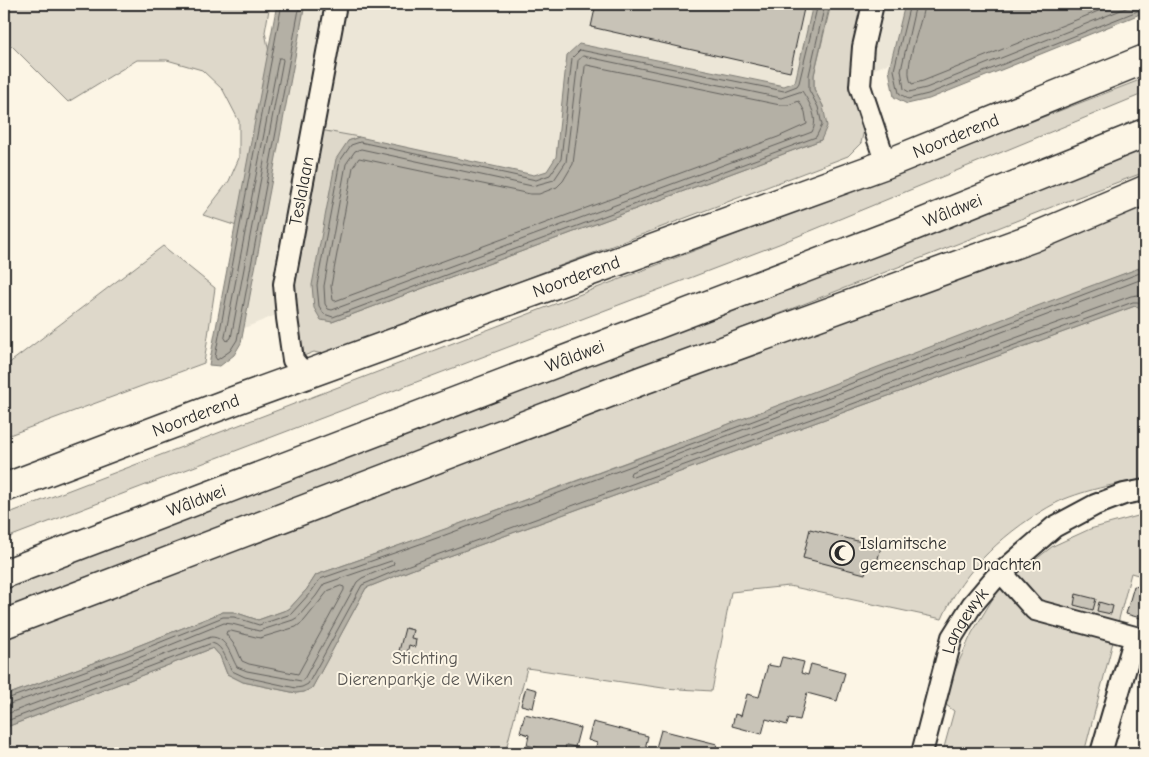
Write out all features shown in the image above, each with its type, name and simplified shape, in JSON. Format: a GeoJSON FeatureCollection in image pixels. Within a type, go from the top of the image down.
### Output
{"type":"FeatureCollection","features":[{"type":"Feature","properties":{"kind":"main road","name":"Noorderend"},"geometry":{"type":"LineString","coordinates":[[4,488],[306,375],[886,164],[1145,59]]}},
{"type":"Feature","properties":{"kind":"main road","name":"Wâldwei"},"geometry":{"type":"LineString","coordinates":[[4,574],[899,232],[1145,133]]}},
{"type":"Feature","properties":{"kind":"main road"},"geometry":{"type":"LineString","coordinates":[[4,624],[652,377],[1032,238],[1145,190]]}},
{"type":"Feature","properties":{"kind":"street","name":"Teslalaan"},"geometry":{"type":"LineString","coordinates":[[306,375],[293,360],[284,284],[336,4]]}},
{"type":"Feature","properties":{"kind":"street"},"geometry":{"type":"LineString","coordinates":[[873,4],[863,47],[860,86],[886,164]]}},
{"type":"Feature","properties":{"kind":"street","name":"Langewyk"},"geometry":{"type":"LineString","coordinates":[[922,753],[952,636],[972,605],[1001,572],[1054,527],[1095,505],[1124,494],[1145,490]]}},
{"type":"Feature","properties":{"kind":"street"},"geometry":{"type":"LineString","coordinates":[[1001,572],[1035,610],[1135,637],[1101,753]]}},
{"type":"Feature","properties":{"kind":"shaded area"},"geometry":{"type":"Polygon","coordinates":[[[293,4],[1033,4],[230,334],[293,4]]]}},
{"type":"Feature","properties":{"kind":"green space"},"geometry":{"type":"Polygon","coordinates":[[[4,4],[270,4],[265,32],[273,72],[243,228],[203,215],[229,181],[239,158],[239,121],[223,90],[202,70],[167,60],[137,60],[68,102],[4,40],[4,4]]]}},
{"type":"Feature","properties":{"kind":"green space"},"geometry":{"type":"Polygon","coordinates":[[[831,4],[863,4],[853,47],[851,65],[854,95],[864,130],[861,143],[848,156],[326,355],[314,352],[293,360],[292,276],[320,130],[359,137],[348,141],[332,322],[821,140],[823,106],[814,89],[814,75],[831,4]]]}},
{"type":"Feature","properties":{"kind":"green space"},"geometry":{"type":"Polygon","coordinates":[[[1145,78],[1145,93],[779,244],[4,539],[4,515],[1145,78]]]}},
{"type":"Feature","properties":{"kind":"green space"},"geometry":{"type":"Polygon","coordinates":[[[1145,139],[1145,172],[612,379],[4,609],[4,587],[1145,139]]]}},
{"type":"Feature","properties":{"kind":"green space"},"geometry":{"type":"Polygon","coordinates":[[[1145,203],[1145,266],[743,419],[316,575],[307,589],[289,609],[258,620],[234,612],[223,612],[4,696],[4,637],[351,503],[1145,203]]]}},
{"type":"Feature","properties":{"kind":"green space"},"geometry":{"type":"Polygon","coordinates":[[[163,246],[215,288],[204,363],[4,437],[4,367],[163,246]]]}},
{"type":"Feature","properties":{"kind":"green space","name":"Stichting Dierenparkje de Wiken"},"geometry":{"type":"Polygon","coordinates":[[[1135,306],[1145,312],[1145,479],[1087,491],[1056,503],[1038,513],[1005,538],[975,567],[962,583],[942,619],[789,586],[731,592],[712,691],[663,688],[527,668],[505,753],[4,753],[4,728],[213,648],[220,656],[227,674],[243,682],[296,693],[304,692],[312,688],[366,588],[1135,306]]]}},
{"type":"Feature","properties":{"kind":"green space"},"geometry":{"type":"Polygon","coordinates":[[[1145,514],[1145,577],[1131,573],[1084,753],[953,753],[943,751],[954,711],[941,701],[972,633],[998,590],[1053,546],[1090,529],[1145,514]]]}},
{"type":"Feature","properties":{"kind":"water"},"geometry":{"type":"Polygon","coordinates":[[[277,4],[305,4],[241,343],[234,355],[220,366],[209,365],[277,4]]]}},
{"type":"Feature","properties":{"kind":"water"},"geometry":{"type":"Polygon","coordinates":[[[813,4],[830,4],[814,75],[814,89],[823,106],[827,126],[821,140],[332,322],[321,320],[314,308],[312,285],[336,159],[348,141],[359,137],[534,175],[547,171],[556,157],[567,55],[579,44],[784,86],[795,82],[813,4]]]}},
{"type":"Feature","properties":{"kind":"water"},"geometry":{"type":"Polygon","coordinates":[[[905,4],[1145,4],[1145,12],[929,99],[907,104],[894,97],[889,70],[905,4]]]}},
{"type":"Feature","properties":{"kind":"water"},"geometry":{"type":"Polygon","coordinates":[[[1145,266],[1145,312],[1135,306],[366,588],[312,688],[304,692],[296,693],[243,682],[227,674],[220,656],[213,648],[4,728],[4,696],[223,612],[234,612],[258,620],[289,609],[307,589],[316,575],[636,459],[1145,266]]]}},
{"type":"Feature","properties":{"kind":"building"},"geometry":{"type":"Polygon","coordinates":[[[596,4],[805,4],[790,72],[591,27],[596,4]]]}},
{"type":"Feature","properties":{"kind":"building","name":"Islamitsche gemeenschap Drachten"},"geometry":{"type":"Polygon","coordinates":[[[810,529],[881,547],[876,566],[868,563],[865,574],[803,558],[810,529]]]}},
{"type":"Feature","properties":{"kind":"building"},"geometry":{"type":"Polygon","coordinates":[[[1134,586],[1145,588],[1145,623],[1143,622],[1144,619],[1126,614],[1134,586]]]}},
{"type":"Feature","properties":{"kind":"building"},"geometry":{"type":"Polygon","coordinates":[[[1076,594],[1096,599],[1093,610],[1074,605],[1076,594]]]}},
{"type":"Feature","properties":{"kind":"building"},"geometry":{"type":"Polygon","coordinates":[[[1099,602],[1113,606],[1111,614],[1097,611],[1099,602]]]}},
{"type":"Feature","properties":{"kind":"building"},"geometry":{"type":"Polygon","coordinates":[[[405,628],[413,630],[411,638],[416,639],[415,647],[409,645],[407,654],[399,651],[405,628]]]}},
{"type":"Feature","properties":{"kind":"building"},"geometry":{"type":"Polygon","coordinates":[[[782,657],[804,662],[801,673],[808,675],[811,664],[845,673],[837,701],[807,693],[800,720],[789,718],[787,725],[766,719],[762,734],[732,726],[735,714],[741,716],[747,694],[759,697],[768,665],[779,667],[782,657]]]}},
{"type":"Feature","properties":{"kind":"building"},"geometry":{"type":"Polygon","coordinates":[[[526,687],[537,690],[533,708],[521,705],[526,687]]]}},
{"type":"Feature","properties":{"kind":"building"},"geometry":{"type":"Polygon","coordinates":[[[525,714],[580,728],[575,747],[566,745],[564,753],[558,753],[527,745],[529,735],[520,732],[525,714]]]}},
{"type":"Feature","properties":{"kind":"building"},"geometry":{"type":"Polygon","coordinates":[[[593,722],[648,736],[644,753],[594,753],[597,743],[588,740],[593,722]]]}},
{"type":"Feature","properties":{"kind":"building"},"geometry":{"type":"Polygon","coordinates":[[[661,730],[717,744],[714,753],[664,753],[665,751],[656,748],[661,730]]]}},
{"type":"Feature","properties":{"kind":"place","name":"Islamitsche gemeenschap Drachten"},"geometry":{"type":"Point","coordinates":[842,553]}}]}
